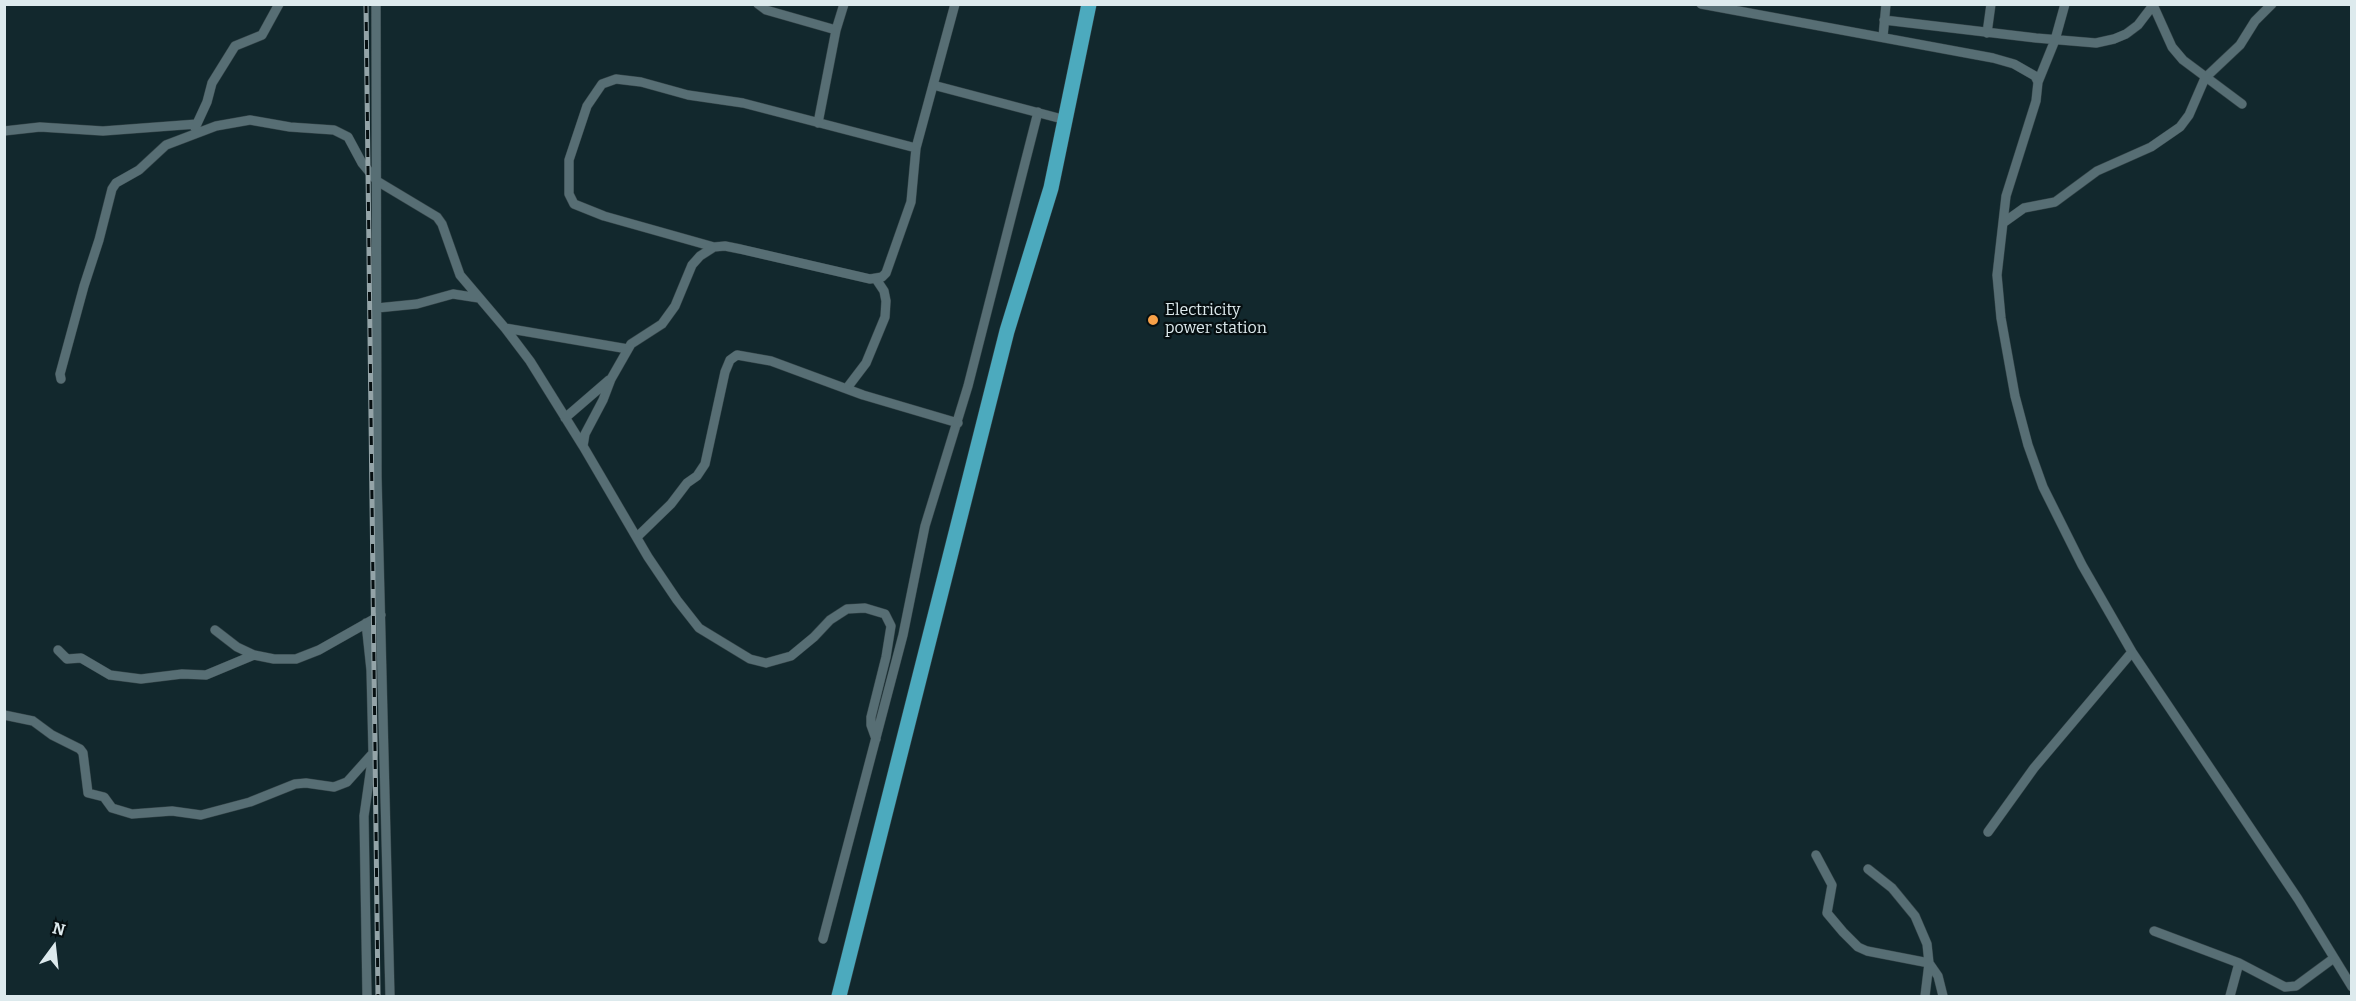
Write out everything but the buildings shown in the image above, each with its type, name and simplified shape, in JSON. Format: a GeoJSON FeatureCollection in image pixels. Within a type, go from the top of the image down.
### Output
{"type":"FeatureCollection","features":[{"type":"Feature","properties":{"kind":"highway"},"geometry":{"type":"LineString","coordinates":[[839,996],[1007,331],[1051,188],[1089,4]]}},
{"type":"Feature","properties":{"kind":"street"},"geometry":{"type":"LineString","coordinates":[[61,379],[62,367],[113,185],[139,170],[166,145],[195,128],[212,83],[235,46],[262,35],[279,4]]}},
{"type":"Feature","properties":{"kind":"street"},"geometry":{"type":"LineString","coordinates":[[376,4],[377,477],[390,996]]}},
{"type":"Feature","properties":{"kind":"street"},"geometry":{"type":"LineString","coordinates":[[758,4],[766,10],[836,30]]}},
{"type":"Feature","properties":{"kind":"street"},"geometry":{"type":"LineString","coordinates":[[818,123],[836,30],[844,4]]}},
{"type":"Feature","properties":{"kind":"street"},"geometry":{"type":"LineString","coordinates":[[916,148],[743,103],[616,79],[602,84],[587,106],[569,160],[569,194],[574,204],[604,216],[714,247],[740,249],[876,279],[886,273],[890,265],[911,202],[916,148],[955,4]]}},
{"type":"Feature","properties":{"kind":"street"},"geometry":{"type":"LineString","coordinates":[[1701,4],[1883,37],[2014,64],[2029,71],[2038,82]]}},
{"type":"Feature","properties":{"kind":"street"},"geometry":{"type":"LineString","coordinates":[[1883,37],[1886,4]]}},
{"type":"Feature","properties":{"kind":"street"},"geometry":{"type":"LineString","coordinates":[[1987,33],[1991,4]]}},
{"type":"Feature","properties":{"kind":"street"},"geometry":{"type":"LineString","coordinates":[[2065,4],[2055,40],[2038,82],[2030,122],[2006,196],[1997,275],[2001,318],[2015,396],[2028,445],[2043,487],[2082,565],[2132,652],[2298,899],[2352,987]]}},
{"type":"Feature","properties":{"kind":"street"},"geometry":{"type":"LineString","coordinates":[[2003,222],[2024,208],[2055,202],[2097,171],[2167,138],[2189,115],[2205,78],[2240,45],[2255,21],[2272,4]]}},
{"type":"Feature","properties":{"kind":"street"},"geometry":{"type":"LineString","coordinates":[[1884,20],[1987,33],[2096,43],[2114,39],[2138,25],[2154,5],[2172,47],[2182,60],[2242,104]]}},
{"type":"Feature","properties":{"kind":"street"},"geometry":{"type":"LineString","coordinates":[[933,85],[1066,120]]}},
{"type":"Feature","properties":{"kind":"street"},"geometry":{"type":"LineString","coordinates":[[824,939],[903,635],[925,526],[958,423],[1038,112]]}},
{"type":"Feature","properties":{"kind":"street"},"geometry":{"type":"LineString","coordinates":[[4,132],[40,127],[103,130],[195,128],[250,120],[290,127],[334,130],[348,137],[362,163],[377,181],[437,217],[442,224],[460,275],[505,328],[542,379],[676,600],[699,628],[760,663],[778,662],[791,656],[830,620],[847,609],[865,608],[885,614],[891,626],[871,717],[871,726],[876,739]]}},
{"type":"Feature","properties":{"kind":"street"},"geometry":{"type":"LineString","coordinates":[[583,446],[585,434],[611,379],[631,344],[662,324],[675,306],[692,266],[700,256],[714,247]]}},
{"type":"Feature","properties":{"kind":"street"},"geometry":{"type":"LineString","coordinates":[[847,388],[866,363],[878,339],[885,317],[884,291],[876,279]]}},
{"type":"Feature","properties":{"kind":"street"},"geometry":{"type":"LineString","coordinates":[[377,308],[417,304],[453,294],[479,298]]}},
{"type":"Feature","properties":{"kind":"street"},"geometry":{"type":"LineString","coordinates":[[505,328],[628,349]]}},
{"type":"Feature","properties":{"kind":"street"},"geometry":{"type":"LineString","coordinates":[[637,537],[671,504],[705,464],[722,383],[733,357],[746,356],[771,360],[847,388],[958,423]]}},
{"type":"Feature","properties":{"kind":"street"},"geometry":{"type":"LineString","coordinates":[[566,418],[611,379]]}},
{"type":"Feature","properties":{"kind":"street"},"geometry":{"type":"LineString","coordinates":[[215,630],[237,647],[254,655],[274,659],[296,659],[319,650],[381,615]]}},
{"type":"Feature","properties":{"kind":"street"},"geometry":{"type":"LineString","coordinates":[[366,623],[372,686],[374,753],[364,816],[367,996]]}},
{"type":"Feature","properties":{"kind":"street"},"geometry":{"type":"LineString","coordinates":[[58,650],[67,659],[81,658],[110,675],[141,679],[182,674],[206,675],[254,655]]}},
{"type":"Feature","properties":{"kind":"street"},"geometry":{"type":"LineString","coordinates":[[1988,832],[2034,768],[2132,652]]}},
{"type":"Feature","properties":{"kind":"street"},"geometry":{"type":"LineString","coordinates":[[4,715],[33,721],[52,735],[80,749],[88,793],[104,797],[112,808],[132,814],[172,811],[201,815],[250,802],[296,784],[334,787],[347,782],[374,753]]}},
{"type":"Feature","properties":{"kind":"street"},"geometry":{"type":"LineString","coordinates":[[1816,855],[1832,885],[1827,913],[1858,947],[1867,951],[1929,963],[1938,976],[1943,996]]}},
{"type":"Feature","properties":{"kind":"street"},"geometry":{"type":"LineString","coordinates":[[1868,868],[1892,888],[1915,916],[1926,944],[1929,963],[1925,996]]}},
{"type":"Feature","properties":{"kind":"street"},"geometry":{"type":"LineString","coordinates":[[2154,931],[2239,963],[2279,985],[2291,987],[2296,986],[2334,958]]}},
{"type":"Feature","properties":{"kind":"street"},"geometry":{"type":"LineString","coordinates":[[2230,996],[2239,963]]}},
{"type":"Feature","properties":{"kind":"railway"},"geometry":{"type":"LineString","coordinates":[[366,4],[378,996]]}},
{"type":"Feature","properties":{"kind":"place","name":"Electricity power station"},"geometry":{"type":"Point","coordinates":[1153,320]}}]}
